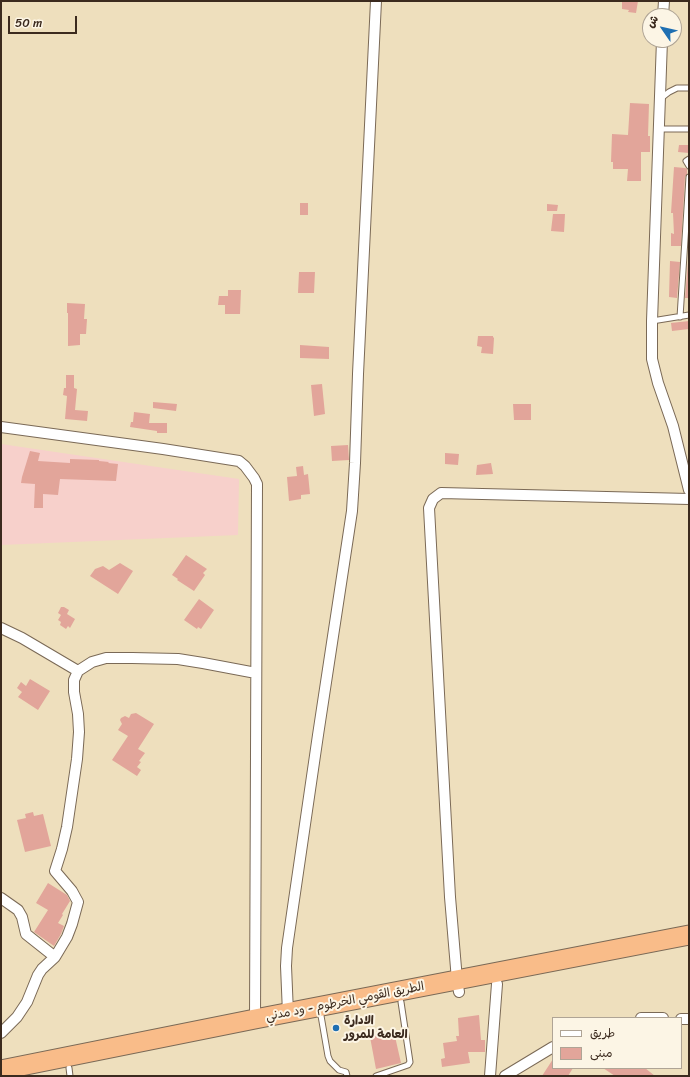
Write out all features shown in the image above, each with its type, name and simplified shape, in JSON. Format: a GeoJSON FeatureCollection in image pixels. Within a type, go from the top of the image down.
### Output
{"type":"FeatureCollection","features":[{"type":"Feature","properties":{"kind":"highway","name":"الطريق القومي الخرطوم - ود مدني"},"geometry":{"type":"LineString","coordinates":[[28,1076],[69,1072],[320,1013],[458,986],[689,935]]}},
{"type":"Feature","properties":{"kind":"highway","name":"الطريق القومي الخرطوم - ود مدني"},"geometry":{"type":"LineString","coordinates":[[1,1070],[254,1019],[288,1013],[320,1013],[401,1002],[458,986],[497,984],[689,947]]}},
{"type":"Feature","properties":{"kind":"street"},"geometry":{"type":"LineString","coordinates":[[288,1013],[286,966],[287,948],[352,511],[376,1]]}},
{"type":"Feature","properties":{"kind":"street"},"geometry":{"type":"LineString","coordinates":[[662,48],[652,359],[658,383],[673,426],[689,490]]}},
{"type":"Feature","properties":{"kind":"street"},"geometry":{"type":"LineString","coordinates":[[1,427],[239,461],[245,466],[257,484],[254,1019]]}},
{"type":"Feature","properties":{"kind":"street"},"geometry":{"type":"LineString","coordinates":[[458,986],[450,897],[429,508],[433,499],[441,493],[689,499]]}},
{"type":"Feature","properties":{"kind":"street"},"geometry":{"type":"LineString","coordinates":[[1,628],[22,638],[78,671]]}},
{"type":"Feature","properties":{"kind":"street"},"geometry":{"type":"LineString","coordinates":[[1,1033],[17,1017],[27,1002],[38,975],[42,969],[55,957],[67,937],[78,902],[72,891],[55,871],[67,827],[77,759],[79,732],[74,680],[78,671],[92,662],[106,658],[119,658],[178,659],[203,662],[256,673]]}},
{"type":"Feature","properties":{"kind":"street"},"geometry":{"type":"LineString","coordinates":[[1,898],[18,910],[22,917],[26,934],[55,957]]}},
{"type":"Feature","properties":{"kind":"street"},"geometry":{"type":"LineString","coordinates":[[490,1076],[497,984]]}},
{"type":"Feature","properties":{"kind":"street"},"geometry":{"type":"LineString","coordinates":[[505,1076],[552,1048]]}},
{"type":"Feature","properties":{"kind":"lane"},"geometry":{"type":"LineString","coordinates":[[660,99],[677,88],[689,88]]}},
{"type":"Feature","properties":{"kind":"lane"},"geometry":{"type":"LineString","coordinates":[[659,129],[689,129]]}},
{"type":"Feature","properties":{"kind":"lane"},"geometry":{"type":"LineString","coordinates":[[689,159],[686,161],[689,166]]}},
{"type":"Feature","properties":{"kind":"lane"},"geometry":{"type":"LineString","coordinates":[[680,317],[689,177]]}},
{"type":"Feature","properties":{"kind":"lane"},"geometry":{"type":"LineString","coordinates":[[652,321],[689,315]]}},
{"type":"Feature","properties":{"kind":"lane"},"geometry":{"type":"LineString","coordinates":[[376,1076],[408,1065],[410,1062],[401,1002]]}},
{"type":"Feature","properties":{"kind":"lane"},"geometry":{"type":"LineString","coordinates":[[320,1013],[330,1061],[339,1070],[346,1072],[347,1076]]}},
{"type":"Feature","properties":{"kind":"shaded area"},"geometry":{"type":"Polygon","coordinates":[[[1,444],[239,479],[238,535],[1,545],[1,444]]]}},
{"type":"Feature","properties":{"kind":"building"},"geometry":{"type":"Polygon","coordinates":[[[622,1],[638,1],[636,13],[628,12],[629,10],[622,9],[622,1]]]}},
{"type":"Feature","properties":{"kind":"building"},"geometry":{"type":"Polygon","coordinates":[[[630,103],[649,104],[648,136],[650,136],[650,152],[641,152],[641,181],[627,181],[628,169],[613,169],[613,162],[611,162],[612,134],[628,135],[630,103]]]}},
{"type":"Feature","properties":{"kind":"building"},"geometry":{"type":"Polygon","coordinates":[[[679,145],[689,145],[689,153],[678,152],[679,145]]]}},
{"type":"Feature","properties":{"kind":"building"},"geometry":{"type":"Polygon","coordinates":[[[674,167],[687,169],[687,174],[685,177],[681,246],[671,246],[671,233],[674,234],[673,213],[671,213],[674,167]]]}},
{"type":"Feature","properties":{"kind":"building"},"geometry":{"type":"Polygon","coordinates":[[[300,203],[308,203],[308,215],[300,215],[300,203]]]}},
{"type":"Feature","properties":{"kind":"building"},"geometry":{"type":"Polygon","coordinates":[[[547,204],[558,205],[557,211],[547,211],[547,204]]]}},
{"type":"Feature","properties":{"kind":"building"},"geometry":{"type":"Polygon","coordinates":[[[553,214],[565,214],[564,232],[551,231],[553,214]]]}},
{"type":"Feature","properties":{"kind":"building"},"geometry":{"type":"Polygon","coordinates":[[[670,261],[680,262],[677,298],[669,297],[670,261]]]}},
{"type":"Feature","properties":{"kind":"building"},"geometry":{"type":"Polygon","coordinates":[[[688,262],[689,298],[685,298],[688,262]]]}},
{"type":"Feature","properties":{"kind":"building"},"geometry":{"type":"Polygon","coordinates":[[[299,272],[315,272],[314,293],[298,293],[299,272]]]}},
{"type":"Feature","properties":{"kind":"building"},"geometry":{"type":"Polygon","coordinates":[[[228,290],[241,290],[240,314],[225,314],[225,305],[218,305],[219,296],[228,296],[228,290]]]}},
{"type":"Feature","properties":{"kind":"building"},"geometry":{"type":"Polygon","coordinates":[[[67,303],[85,304],[84,319],[87,319],[86,334],[80,334],[80,345],[68,346],[67,303]]]}},
{"type":"Feature","properties":{"kind":"building"},"geometry":{"type":"Polygon","coordinates":[[[689,321],[689,329],[672,331],[671,323],[689,321]]]}},
{"type":"Feature","properties":{"kind":"building"},"geometry":{"type":"Polygon","coordinates":[[[478,336],[493,336],[493,354],[481,353],[482,347],[477,346],[478,336]]]}},
{"type":"Feature","properties":{"kind":"building"},"geometry":{"type":"Polygon","coordinates":[[[300,345],[329,347],[329,359],[300,358],[300,345]]]}},
{"type":"Feature","properties":{"kind":"building"},"geometry":{"type":"Polygon","coordinates":[[[66,375],[74,375],[74,388],[77,389],[75,410],[88,411],[87,421],[65,419],[67,396],[63,395],[64,388],[66,388],[66,375]]]}},
{"type":"Feature","properties":{"kind":"building"},"geometry":{"type":"Polygon","coordinates":[[[322,384],[325,414],[314,416],[311,385],[322,384]]]}},
{"type":"Feature","properties":{"kind":"building"},"geometry":{"type":"Polygon","coordinates":[[[153,402],[177,404],[176,411],[153,408],[153,402]]]}},
{"type":"Feature","properties":{"kind":"building"},"geometry":{"type":"Polygon","coordinates":[[[513,404],[531,404],[531,420],[514,420],[513,404]]]}},
{"type":"Feature","properties":{"kind":"building"},"geometry":{"type":"Polygon","coordinates":[[[134,412],[150,414],[149,423],[167,423],[167,433],[157,433],[157,431],[130,427],[131,422],[133,422],[134,412]]]}},
{"type":"Feature","properties":{"kind":"building"},"geometry":{"type":"Polygon","coordinates":[[[348,445],[349,460],[332,461],[331,446],[348,445]]]}},
{"type":"Feature","properties":{"kind":"building"},"geometry":{"type":"Polygon","coordinates":[[[30,451],[40,453],[38,461],[70,463],[70,459],[99,460],[118,464],[116,481],[60,479],[58,495],[43,494],[43,508],[34,508],[35,484],[21,483],[30,451]]]}},
{"type":"Feature","properties":{"kind":"building"},"geometry":{"type":"Polygon","coordinates":[[[445,453],[459,454],[458,465],[445,464],[445,453]]]}},
{"type":"Feature","properties":{"kind":"building"},"geometry":{"type":"Polygon","coordinates":[[[491,463],[493,474],[476,475],[477,465],[491,463]]]}},
{"type":"Feature","properties":{"kind":"building"},"geometry":{"type":"Polygon","coordinates":[[[303,466],[304,475],[308,474],[310,494],[301,495],[301,499],[289,501],[287,477],[297,476],[296,467],[303,466]]]}},
{"type":"Feature","properties":{"kind":"building"},"geometry":{"type":"Polygon","coordinates":[[[186,555],[207,569],[203,573],[205,575],[194,591],[172,575],[186,555]]]}},
{"type":"Feature","properties":{"kind":"building"},"geometry":{"type":"Polygon","coordinates":[[[120,563],[133,571],[118,594],[90,576],[95,569],[103,566],[109,570],[120,563]]]}},
{"type":"Feature","properties":{"kind":"building"},"geometry":{"type":"Polygon","coordinates":[[[199,599],[214,610],[201,629],[198,627],[197,629],[184,620],[199,599]]]}},
{"type":"Feature","properties":{"kind":"building"},"geometry":{"type":"Polygon","coordinates":[[[61,607],[69,610],[67,614],[75,619],[70,628],[68,626],[66,629],[60,625],[61,622],[58,620],[61,615],[58,613],[61,607]]]}},
{"type":"Feature","properties":{"kind":"building"},"geometry":{"type":"Polygon","coordinates":[[[30,679],[50,691],[38,710],[18,697],[22,692],[17,688],[21,682],[26,686],[30,679]]]}},
{"type":"Feature","properties":{"kind":"building"},"geometry":{"type":"Polygon","coordinates":[[[136,713],[154,724],[138,749],[145,753],[139,761],[141,762],[137,767],[141,770],[137,776],[112,760],[128,736],[118,730],[122,724],[120,720],[121,718],[125,716],[129,718],[131,714],[136,713]]]}},
{"type":"Feature","properties":{"kind":"building"},"geometry":{"type":"Polygon","coordinates":[[[33,812],[34,816],[43,814],[51,846],[25,852],[17,820],[26,818],[25,814],[33,812]]]}},
{"type":"Feature","properties":{"kind":"building"},"geometry":{"type":"Polygon","coordinates":[[[48,883],[67,895],[70,901],[58,923],[64,926],[54,946],[34,932],[48,910],[36,903],[48,883]]]}},
{"type":"Feature","properties":{"kind":"building"},"geometry":{"type":"Polygon","coordinates":[[[479,1015],[481,1040],[485,1040],[485,1052],[468,1052],[470,1063],[442,1067],[441,1059],[445,1058],[443,1043],[457,1041],[456,1036],[459,1036],[458,1018],[479,1015]]]}},
{"type":"Feature","properties":{"kind":"building"},"geometry":{"type":"Polygon","coordinates":[[[394,1032],[401,1063],[376,1069],[370,1037],[394,1032]]]}},
{"type":"Feature","properties":{"kind":"building"},"geometry":{"type":"Polygon","coordinates":[[[552,1061],[552,1069],[572,1069],[568,1076],[542,1076],[552,1061]]]}},
{"type":"Feature","properties":{"kind":"building"},"geometry":{"type":"Polygon","coordinates":[[[604,1069],[646,1069],[655,1076],[615,1076],[604,1069]]]}},
{"type":"Feature","properties":{"kind":"place","name":"الادارة العامة للمرور"},"geometry":{"type":"Point","coordinates":[336,1028]}}]}
